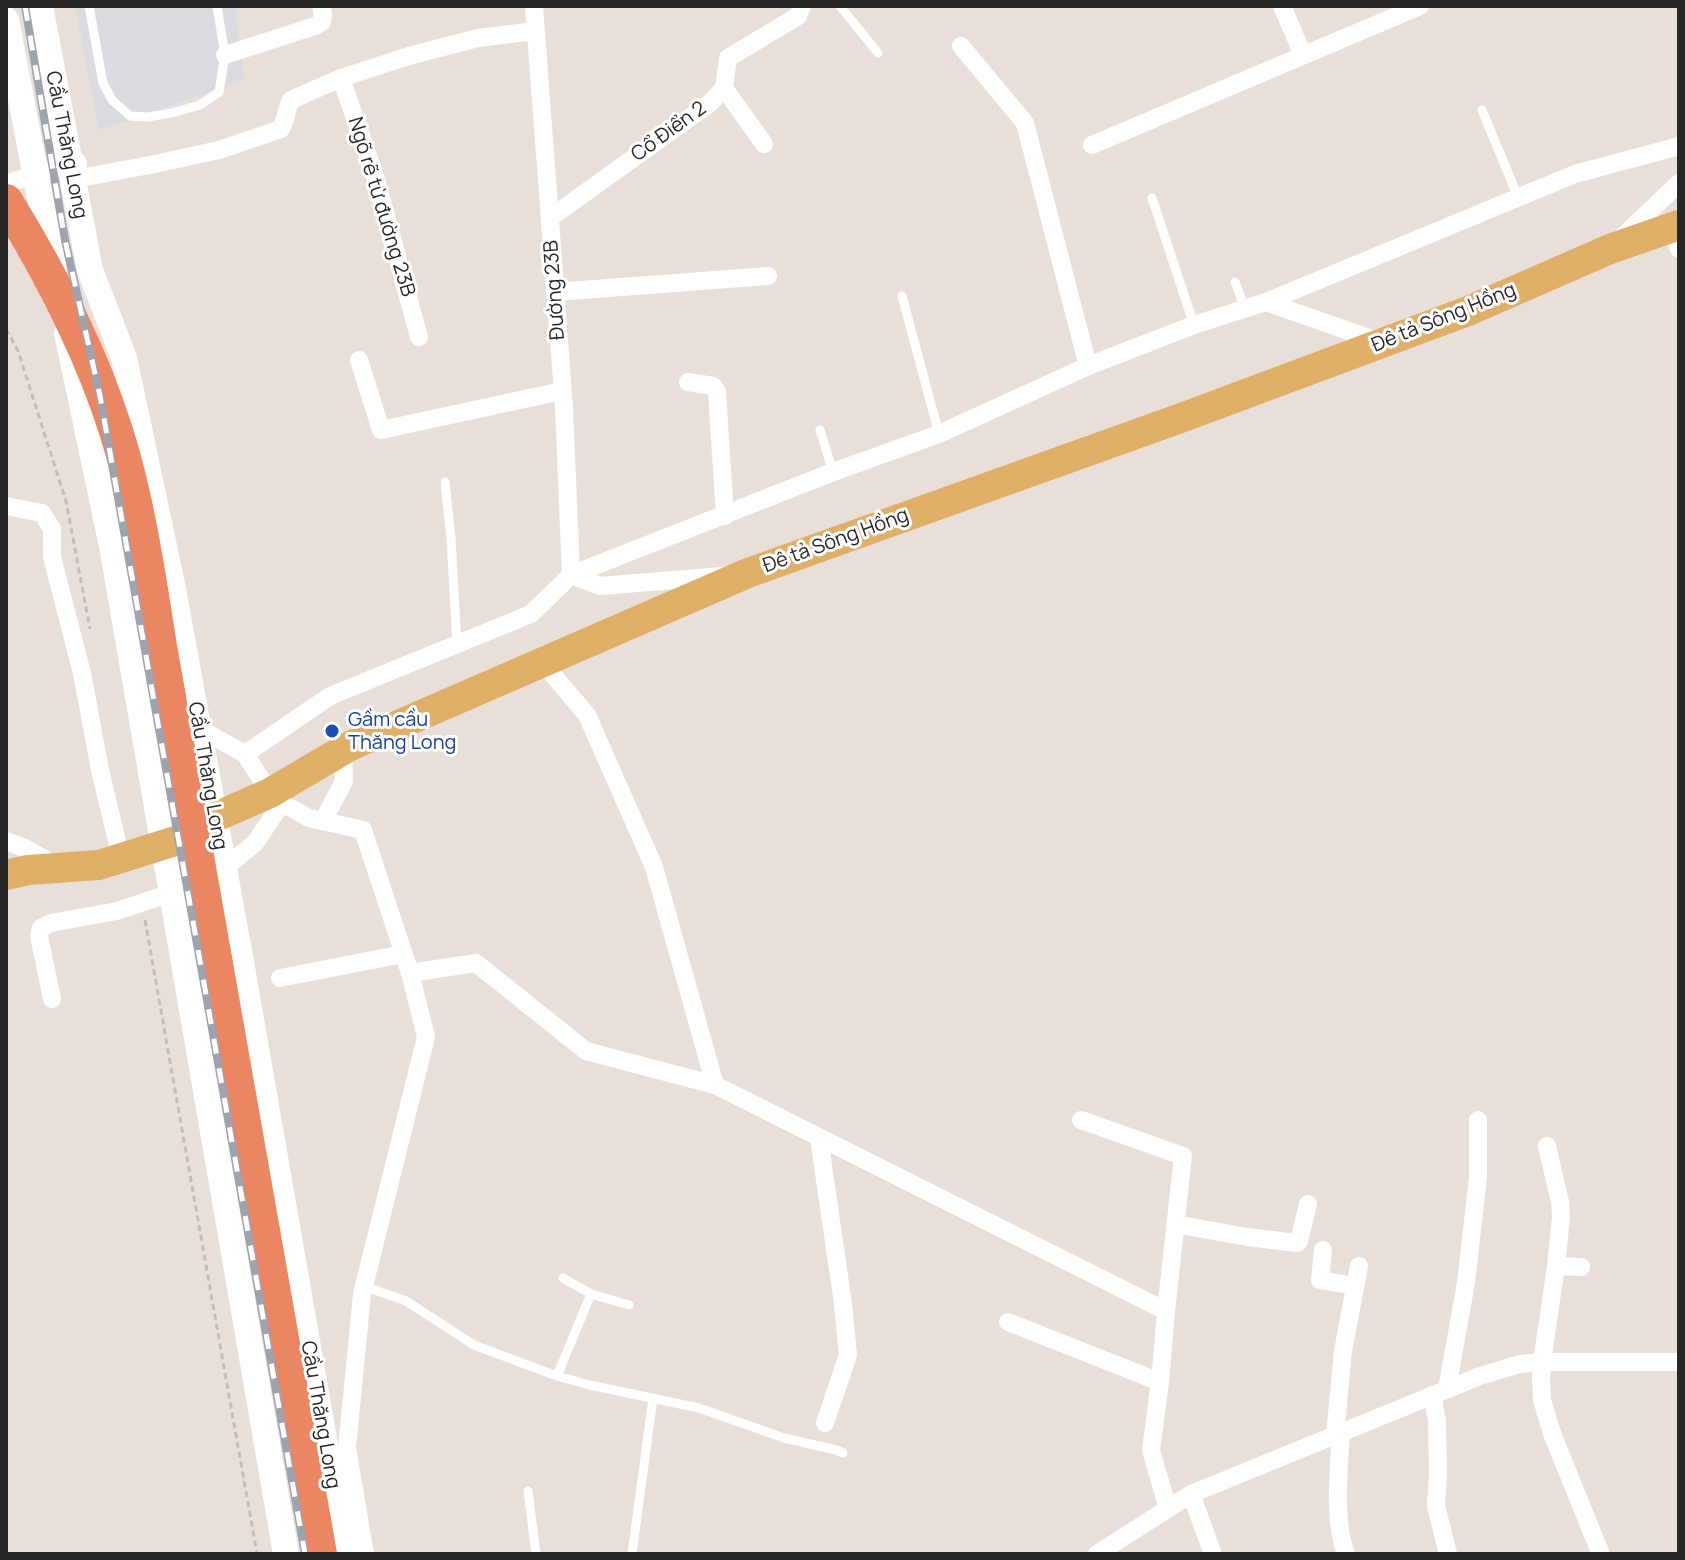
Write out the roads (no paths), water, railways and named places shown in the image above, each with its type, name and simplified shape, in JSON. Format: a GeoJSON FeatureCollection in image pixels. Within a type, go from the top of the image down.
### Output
{"type":"FeatureCollection","features":[{"type":"Feature","properties":{"kind":"highway","name":"Cầu Thăng Long"},"geometry":{"type":"LineString","coordinates":[[6,201],[39,254],[91,363],[117,435],[145,551],[320,1554]]}},
{"type":"Feature","properties":{"kind":"main road","name":"Cầu Thăng Long"},"geometry":{"type":"LineString","coordinates":[[40,6],[90,270],[124,358],[173,589],[344,1554]]}},
{"type":"Feature","properties":{"kind":"main road","name":"Cầu Thăng Long"},"geometry":{"type":"LineString","coordinates":[[6,20],[56,282],[112,546],[286,1554]]}},
{"type":"Feature","properties":{"kind":"main road","name":"Đê tả Sông Hồng"},"geometry":{"type":"LineString","coordinates":[[6,875],[28,870],[99,865],[188,837],[211,819],[276,798],[343,749],[748,573],[1383,343],[1468,311],[1610,249],[1677,234]]}},
{"type":"Feature","properties":{"kind":"street"},"geometry":{"type":"LineString","coordinates":[[225,55],[315,26],[322,22],[321,6]]}},
{"type":"Feature","properties":{"kind":"street","name":"Đường 23B"},"geometry":{"type":"LineString","coordinates":[[534,6],[562,391],[571,575]]}},
{"type":"Feature","properties":{"kind":"street","name":"Cổ Điển 2"},"geometry":{"type":"LineString","coordinates":[[550,218],[710,103],[724,88],[728,58],[798,16],[802,6]]}},
{"type":"Feature","properties":{"kind":"street"},"geometry":{"type":"LineString","coordinates":[[1282,6],[1303,55]]}},
{"type":"Feature","properties":{"kind":"street"},"geometry":{"type":"LineString","coordinates":[[1092,145],[1420,6]]}},
{"type":"Feature","properties":{"kind":"street"},"geometry":{"type":"LineString","coordinates":[[80,178],[219,150],[281,129],[291,100],[341,78],[478,38],[535,31]]}},
{"type":"Feature","properties":{"kind":"street"},"geometry":{"type":"LineString","coordinates":[[961,46],[1025,123],[1088,366]]}},
{"type":"Feature","properties":{"kind":"street","name":"Ngõ rẽ từ đường 23B"},"geometry":{"type":"LineString","coordinates":[[341,78],[376,179],[419,337]]}},
{"type":"Feature","properties":{"kind":"street"},"geometry":{"type":"LineString","coordinates":[[724,88],[764,144]]}},
{"type":"Feature","properties":{"kind":"street"},"geometry":{"type":"LineString","coordinates":[[245,754],[330,696],[531,614],[571,575],[833,472],[939,434],[1088,366],[1194,325],[1266,302],[1575,174],[1679,146]]}},
{"type":"Feature","properties":{"kind":"street"},"geometry":{"type":"LineString","coordinates":[[6,184],[77,161],[186,721],[245,754],[276,798],[309,818],[363,830],[410,973],[426,1037],[364,1286],[347,1448],[365,1554]]}},
{"type":"Feature","properties":{"kind":"street"},"geometry":{"type":"LineString","coordinates":[[1610,249],[1679,183]]}},
{"type":"Feature","properties":{"kind":"street"},"geometry":{"type":"LineString","coordinates":[[555,292],[768,276]]}},
{"type":"Feature","properties":{"kind":"street"},"geometry":{"type":"LineString","coordinates":[[1266,302],[1383,343]]}},
{"type":"Feature","properties":{"kind":"street"},"geometry":{"type":"LineString","coordinates":[[359,360],[381,430],[562,391]]}},
{"type":"Feature","properties":{"kind":"street"},"geometry":{"type":"LineString","coordinates":[[688,382],[713,386],[717,392],[725,516]]}},
{"type":"Feature","properties":{"kind":"street"},"geometry":{"type":"LineString","coordinates":[[6,506],[42,513],[52,529],[52,557],[82,673],[121,858]]}},
{"type":"Feature","properties":{"kind":"street"},"geometry":{"type":"LineString","coordinates":[[571,575],[601,586],[748,573]]}},
{"type":"Feature","properties":{"kind":"street"},"geometry":{"type":"LineString","coordinates":[[542,662],[587,715],[654,867],[715,1085]]}},
{"type":"Feature","properties":{"kind":"street"},"geometry":{"type":"LineString","coordinates":[[323,821],[344,781],[343,749]]}},
{"type":"Feature","properties":{"kind":"street"},"geometry":{"type":"LineString","coordinates":[[52,999],[39,936],[41,928],[51,923],[117,911],[202,883],[255,843],[276,798]]}},
{"type":"Feature","properties":{"kind":"street"},"geometry":{"type":"LineString","coordinates":[[6,841],[27,849],[59,868]]}},
{"type":"Feature","properties":{"kind":"street"},"geometry":{"type":"LineString","coordinates":[[280,978],[403,954]]}},
{"type":"Feature","properties":{"kind":"street"},"geometry":{"type":"LineString","coordinates":[[410,973],[476,963],[586,1051],[715,1085],[1166,1311]]}},
{"type":"Feature","properties":{"kind":"street"},"geometry":{"type":"LineString","coordinates":[[1081,1120],[1183,1156],[1151,1450],[1168,1509]]}},
{"type":"Feature","properties":{"kind":"street"},"geometry":{"type":"LineString","coordinates":[[1448,1554],[1436,1506],[1437,1421],[1440,1392],[1466,1283],[1478,1177],[1478,1120]]}},
{"type":"Feature","properties":{"kind":"street"},"geometry":{"type":"LineString","coordinates":[[819,1138],[848,1355],[825,1423]]}},
{"type":"Feature","properties":{"kind":"street"},"geometry":{"type":"LineString","coordinates":[[1547,1146],[1561,1217],[1542,1362],[1542,1400],[1553,1436],[1600,1552]]}},
{"type":"Feature","properties":{"kind":"street"},"geometry":{"type":"LineString","coordinates":[[1175,1224],[1297,1243],[1308,1204]]}},
{"type":"Feature","properties":{"kind":"street"},"geometry":{"type":"LineString","coordinates":[[1323,1250],[1320,1280],[1355,1286]]}},
{"type":"Feature","properties":{"kind":"street"},"geometry":{"type":"LineString","coordinates":[[1346,1554],[1338,1501],[1338,1434],[1343,1351],[1359,1266]]}},
{"type":"Feature","properties":{"kind":"street"},"geometry":{"type":"LineString","coordinates":[[1556,1266],[1581,1267]]}},
{"type":"Feature","properties":{"kind":"street"},"geometry":{"type":"LineString","coordinates":[[1008,1322],[1160,1382]]}},
{"type":"Feature","properties":{"kind":"street"},"geometry":{"type":"LineString","coordinates":[[1097,1554],[1191,1494],[1494,1372],[1520,1364],[1542,1362],[1679,1362]]}},
{"type":"Feature","properties":{"kind":"street"},"geometry":{"type":"LineString","coordinates":[[1191,1494],[1213,1554]]}},
{"type":"Feature","properties":{"kind":"lane"},"geometry":{"type":"LineString","coordinates":[[89,6],[103,83],[112,100],[130,116],[147,117],[200,105],[219,92],[225,55],[217,6]]}},
{"type":"Feature","properties":{"kind":"lane"},"geometry":{"type":"LineString","coordinates":[[840,6],[878,53]]}},
{"type":"Feature","properties":{"kind":"lane"},"geometry":{"type":"LineString","coordinates":[[1482,110],[1518,197]]}},
{"type":"Feature","properties":{"kind":"lane"},"geometry":{"type":"LineString","coordinates":[[1152,198],[1194,325]]}},
{"type":"Feature","properties":{"kind":"lane"},"geometry":{"type":"LineString","coordinates":[[1235,282],[1245,308]]}},
{"type":"Feature","properties":{"kind":"lane"},"geometry":{"type":"LineString","coordinates":[[902,296],[939,434]]}},
{"type":"Feature","properties":{"kind":"lane"},"geometry":{"type":"LineString","coordinates":[[820,430],[833,472]]}},
{"type":"Feature","properties":{"kind":"lane"},"geometry":{"type":"LineString","coordinates":[[445,482],[457,645]]}},
{"type":"Feature","properties":{"kind":"lane"},"geometry":{"type":"LineString","coordinates":[[563,1278],[591,1294],[629,1305]]}},
{"type":"Feature","properties":{"kind":"lane"},"geometry":{"type":"LineString","coordinates":[[364,1286],[406,1301],[474,1345],[557,1376],[699,1408],[784,1438],[843,1453]]}},
{"type":"Feature","properties":{"kind":"lane"},"geometry":{"type":"LineString","coordinates":[[557,1376],[591,1294]]}},
{"type":"Feature","properties":{"kind":"lane"},"geometry":{"type":"LineString","coordinates":[[632,1554],[653,1398]]}},
{"type":"Feature","properties":{"kind":"lane"},"geometry":{"type":"LineString","coordinates":[[528,1491],[536,1554]]}},
{"type":"Feature","properties":{"kind":"railway"},"geometry":{"type":"LineString","coordinates":[[25,6],[65,240],[100,396],[305,1554]]}},
{"type":"Feature","properties":{"kind":"place","name":"Gầm cầu Thăng Long"},"geometry":{"type":"Point","coordinates":[332,731]}}]}
